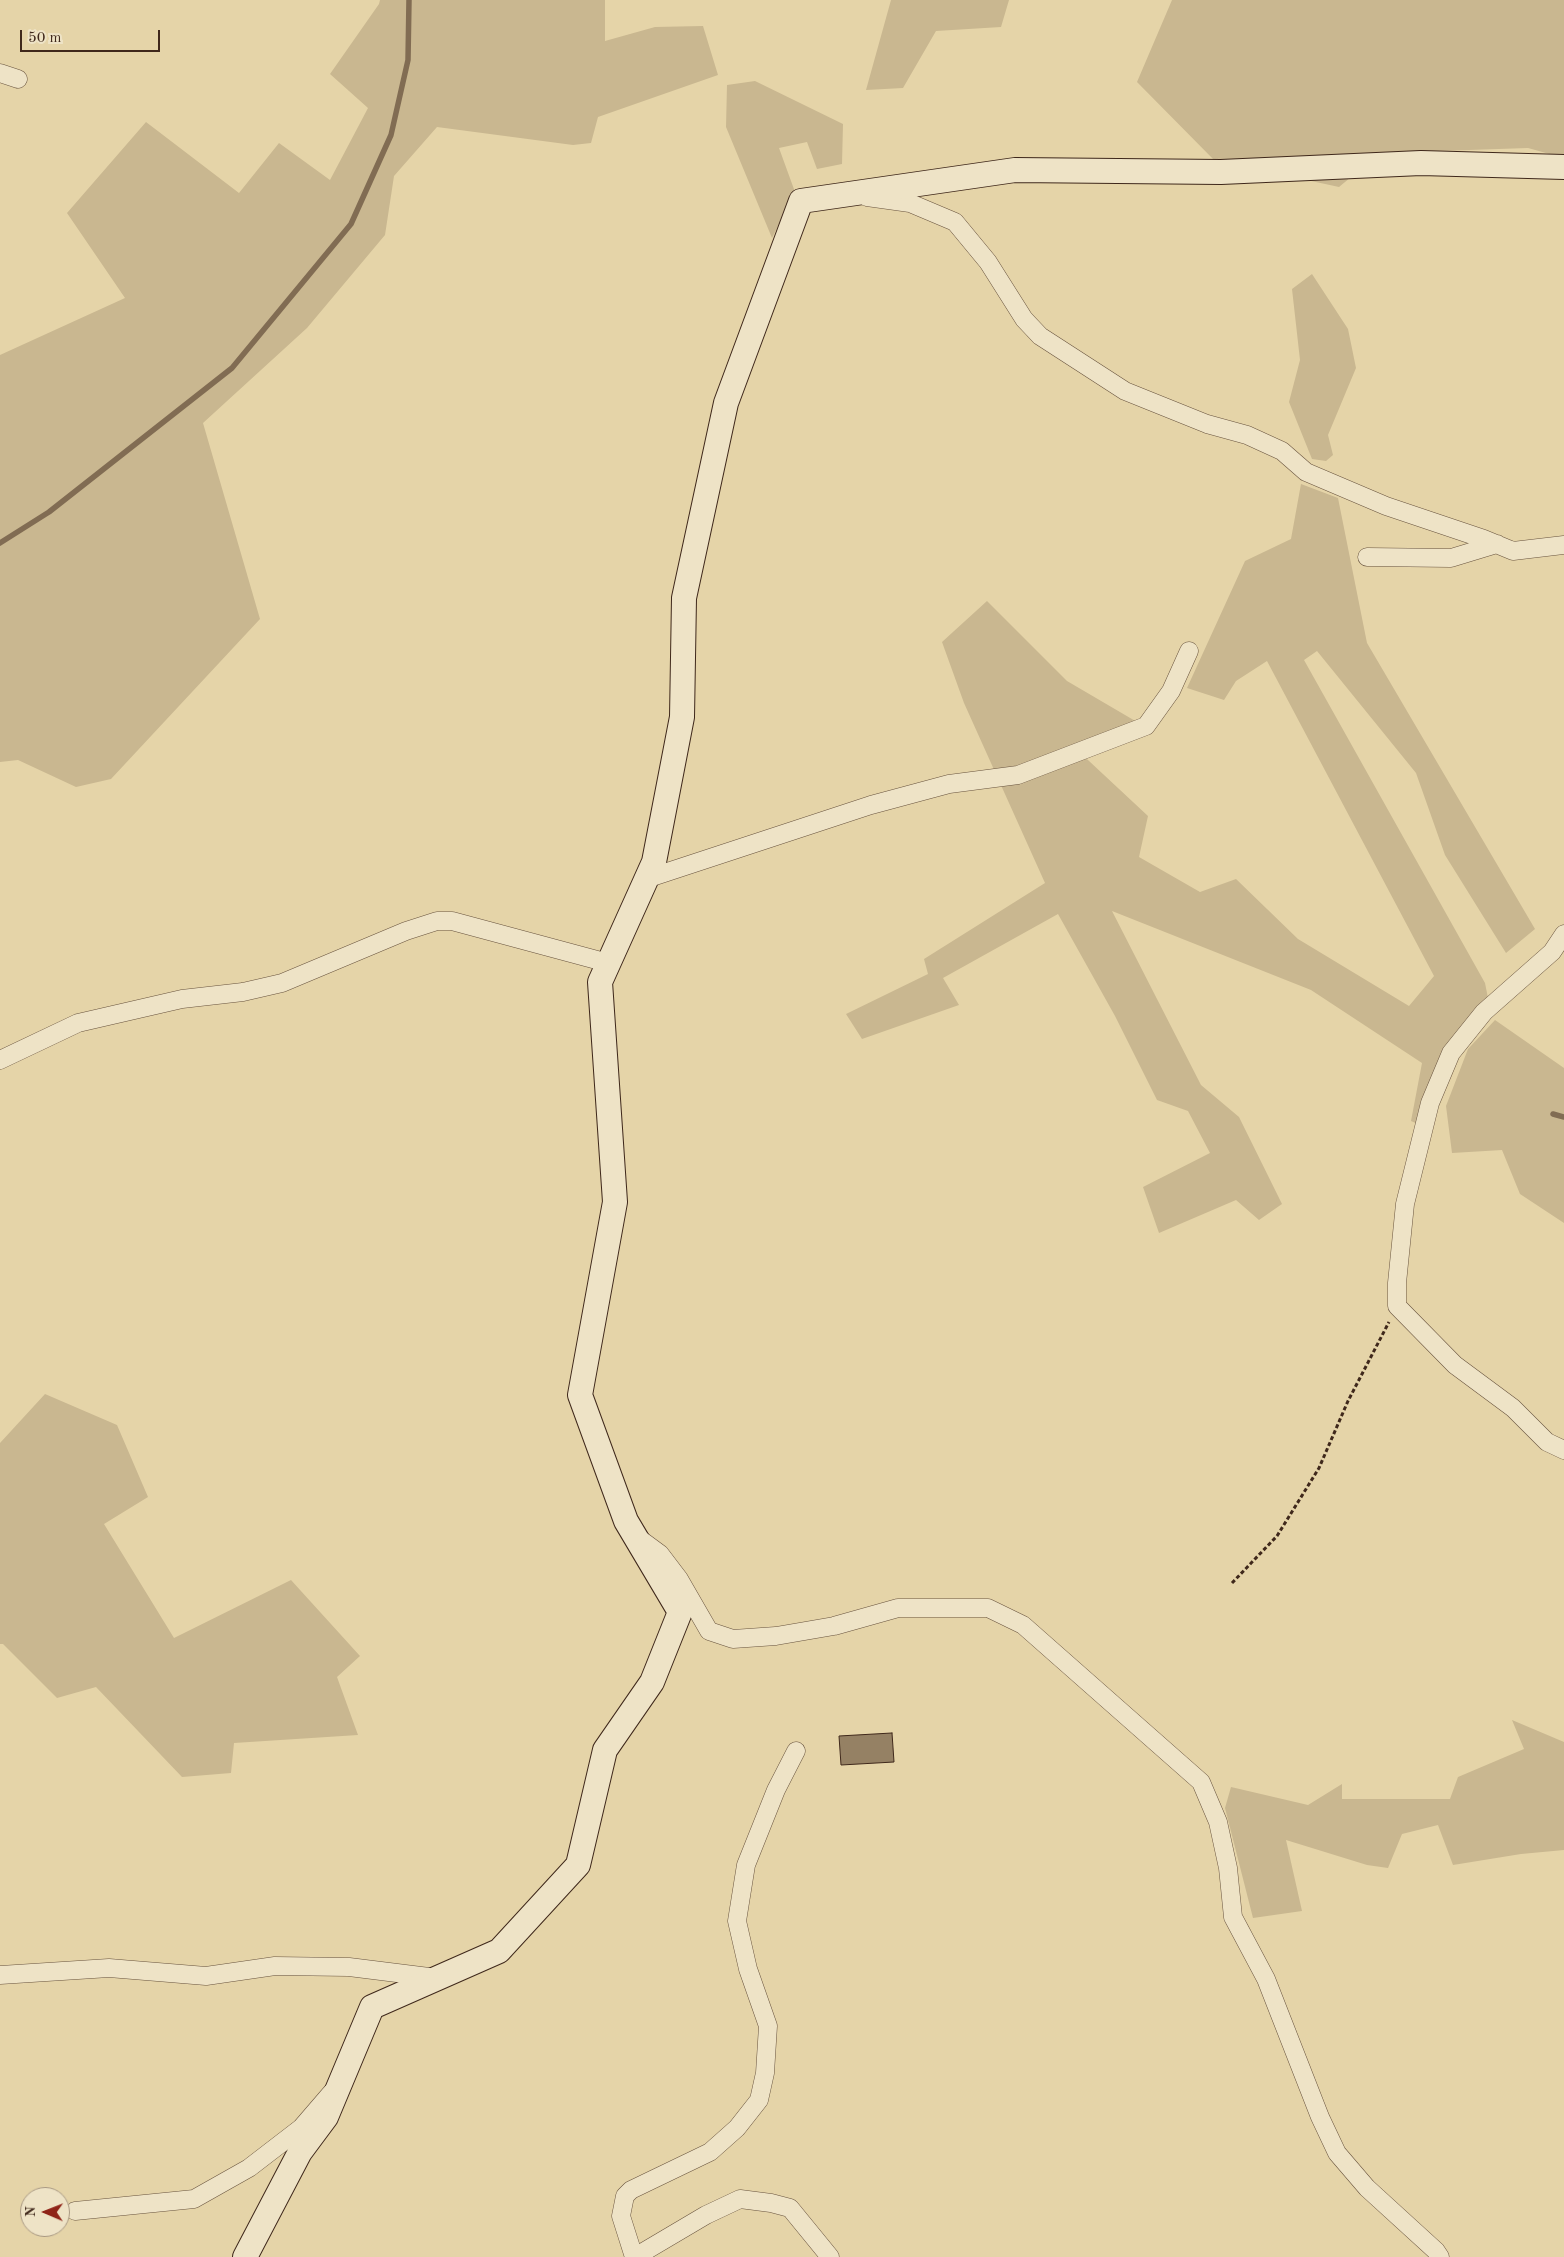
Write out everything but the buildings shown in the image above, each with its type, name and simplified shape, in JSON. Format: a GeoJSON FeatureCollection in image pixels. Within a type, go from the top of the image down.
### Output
{"type":"FeatureCollection","features":[{"type":"Feature","properties":{"kind":"street"},"geometry":{"type":"LineString","coordinates":[[0,73],[18,79]]}},
{"type":"Feature","properties":{"kind":"street"},"geometry":{"type":"LineString","coordinates":[[245,2257],[300,2152],[326,2117],[372,2007],[499,1950],[578,1864],[605,1750],[652,1682],[680,1612],[626,1521],[580,1395],[615,1202],[600,982],[654,862],[682,717],[684,598],[726,402],[801,201],[1015,170],[1221,172],[1421,163],[1564,167]]}},
{"type":"Feature","properties":{"kind":"street"},"geometry":{"type":"LineString","coordinates":[[849,194],[910,203],[955,222],[988,262],[1024,319],[1040,336],[1124,391],[1207,424],[1247,435],[1282,451],[1306,472],[1386,506],[1513,551],[1564,545]]}},
{"type":"Feature","properties":{"kind":"street"},"geometry":{"type":"LineString","coordinates":[[1367,557],[1450,558],[1497,544]]}},
{"type":"Feature","properties":{"kind":"street"},"geometry":{"type":"LineString","coordinates":[[646,879],[871,805],[949,784],[1018,775],[1146,726],[1171,691],[1189,650]]}},
{"type":"Feature","properties":{"kind":"street"},"geometry":{"type":"LineString","coordinates":[[0,1060],[78,1023],[182,1000],[243,992],[282,983],[406,931],[436,921],[452,921],[608,964]]}},
{"type":"Feature","properties":{"kind":"street"},"geometry":{"type":"LineString","coordinates":[[1564,934],[1552,952],[1484,1012],[1451,1053],[1430,1103],[1405,1204],[1396,1283],[1397,1306],[1455,1365],[1513,1408],[1548,1442],[1564,1450]]}},
{"type":"Feature","properties":{"kind":"street"},"geometry":{"type":"LineString","coordinates":[[634,1535],[660,1554],[679,1579],[709,1631],[733,1639],[776,1636],[834,1626],[898,1608],[988,1608],[1023,1625],[1201,1782],[1218,1822],[1228,1868],[1233,1917],[1266,1979],[1320,2117],[1337,2153],[1367,2188],[1436,2251],[1440,2257]]}},
{"type":"Feature","properties":{"kind":"street"},"geometry":{"type":"LineString","coordinates":[[796,1752],[776,1790],[746,1865],[737,1921],[748,1969],[768,2026],[765,2073],[759,2100],[737,2128],[710,2152],[631,2190],[625,2196],[621,2216],[634,2257],[706,2215],[740,2199],[771,2203],[790,2208],[830,2257]]}},
{"type":"Feature","properties":{"kind":"street"},"geometry":{"type":"LineString","coordinates":[[0,1975],[109,1968],[206,1976],[274,1966],[348,1967],[437,1978]]}},
{"type":"Feature","properties":{"kind":"street"},"geometry":{"type":"LineString","coordinates":[[75,2211],[194,2199],[249,2168],[301,2128],[340,2082]]}},
{"type":"Feature","properties":{"kind":"path"},"geometry":{"type":"LineString","coordinates":[[1232,1583],[1277,1536],[1319,1468],[1348,1401],[1397,1306]]}},
{"type":"Feature","properties":{"kind":"shaded area"},"geometry":{"type":"Polygon","coordinates":[[[380,0],[605,0],[605,41],[655,27],[703,26],[718,75],[598,117],[591,143],[573,145],[437,127],[394,176],[385,235],[307,328],[203,423],[260,619],[111,779],[76,787],[18,760],[0,762],[0,355],[125,298],[67,213],[146,122],[239,193],[279,143],[330,180],[368,108],[330,74],[380,0]]]}},
{"type":"Feature","properties":{"kind":"shaded area"},"geometry":{"type":"Polygon","coordinates":[[[891,0],[1009,0],[1001,27],[936,31],[903,88],[866,90],[891,0]]]}},
{"type":"Feature","properties":{"kind":"shaded area"},"geometry":{"type":"Polygon","coordinates":[[[1172,0],[1564,0],[1564,158],[1528,148],[1380,153],[1339,187],[1214,160],[1137,82],[1172,0]]]}},
{"type":"Feature","properties":{"kind":"shaded area"},"geometry":{"type":"Polygon","coordinates":[[[755,81],[843,124],[842,164],[817,169],[807,142],[779,148],[795,192],[772,238],[726,127],[727,85],[755,81]]]}},
{"type":"Feature","properties":{"kind":"shaded area"},"geometry":{"type":"Polygon","coordinates":[[[1312,274],[1348,329],[1356,368],[1328,435],[1333,455],[1326,461],[1312,459],[1289,402],[1300,360],[1292,289],[1312,274]]]}},
{"type":"Feature","properties":{"kind":"shaded area"},"geometry":{"type":"Polygon","coordinates":[[[1301,484],[1338,498],[1367,643],[1535,929],[1506,953],[1445,855],[1416,773],[1317,651],[1304,660],[1485,983],[1488,998],[1445,1046],[1418,1124],[1411,1121],[1422,1063],[1311,990],[1112,911],[1201,1085],[1239,1117],[1282,1204],[1259,1220],[1236,1200],[1159,1233],[1143,1187],[1210,1153],[1188,1111],[1157,1100],[1115,1016],[1058,914],[943,978],[959,1005],[862,1039],[846,1014],[928,974],[924,959],[1045,883],[964,703],[942,642],[987,601],[1067,681],[1137,722],[1074,747],[1148,816],[1139,857],[1200,892],[1236,879],[1298,939],[1409,1006],[1434,976],[1267,661],[1236,681],[1224,700],[1187,688],[1245,561],[1291,539],[1301,484]]]}},
{"type":"Feature","properties":{"kind":"shaded area"},"geometry":{"type":"Polygon","coordinates":[[[1495,1020],[1564,1068],[1564,1223],[1520,1194],[1502,1150],[1452,1153],[1446,1106],[1468,1049],[1495,1020]]]}},
{"type":"Feature","properties":{"kind":"shaded area"},"geometry":{"type":"Polygon","coordinates":[[[45,1394],[117,1425],[148,1497],[104,1524],[174,1638],[291,1580],[360,1656],[337,1677],[358,1735],[234,1743],[231,1773],[182,1777],[96,1687],[57,1698],[3,1644],[0,1644],[0,1443],[45,1394]]]}},
{"type":"Feature","properties":{"kind":"shaded area"},"geometry":{"type":"Polygon","coordinates":[[[1512,1720],[1564,1742],[1564,1850],[1521,1854],[1453,1865],[1438,1825],[1402,1834],[1388,1868],[1367,1865],[1286,1840],[1302,1911],[1253,1918],[1225,1808],[1231,1787],[1308,1805],[1342,1784],[1342,1799],[1450,1799],[1458,1777],[1524,1749],[1512,1720]]]}},
{"type":"Feature","properties":{"kind":"waterway"},"geometry":{"type":"LineString","coordinates":[[0,543],[49,512],[232,368],[351,224],[391,135],[408,60],[409,0]]}},
{"type":"Feature","properties":{"kind":"waterway"},"geometry":{"type":"LineString","coordinates":[[1553,1114],[1564,1117]]}}]}
